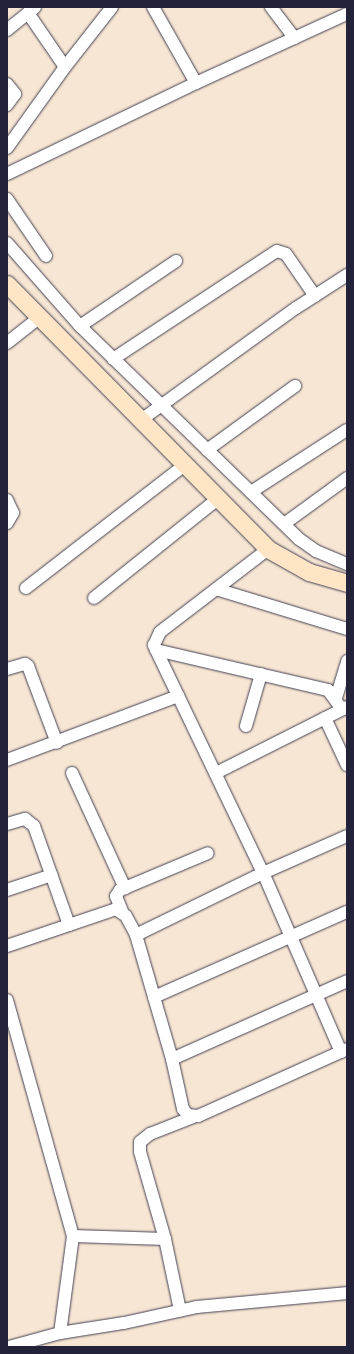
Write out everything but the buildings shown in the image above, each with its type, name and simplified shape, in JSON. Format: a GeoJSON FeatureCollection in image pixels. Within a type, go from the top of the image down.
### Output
{"type":"FeatureCollection","features":[{"type":"Feature","properties":{"kind":"street"},"geometry":{"type":"LineString","coordinates":[[7,148],[65,67],[112,7]]}},
{"type":"Feature","properties":{"kind":"street"},"geometry":{"type":"LineString","coordinates":[[153,7],[196,83]]}},
{"type":"Feature","properties":{"kind":"street"},"geometry":{"type":"LineString","coordinates":[[271,7],[294,38]]}},
{"type":"Feature","properties":{"kind":"street"},"geometry":{"type":"LineString","coordinates":[[7,30],[31,10],[65,67]]}},
{"type":"Feature","properties":{"kind":"street"},"geometry":{"type":"LineString","coordinates":[[7,174],[196,83],[347,14]]}},
{"type":"Feature","properties":{"kind":"street"},"geometry":{"type":"LineString","coordinates":[[7,84],[15,94],[7,105]]}},
{"type":"Feature","properties":{"kind":"street"},"geometry":{"type":"LineString","coordinates":[[7,199],[46,256]]}},
{"type":"Feature","properties":{"kind":"street"},"geometry":{"type":"LineString","coordinates":[[7,243],[80,326],[159,407],[207,450],[284,524],[316,551],[347,564]]}},
{"type":"Feature","properties":{"kind":"street"},"geometry":{"type":"LineString","coordinates":[[113,359],[277,250],[286,254],[315,296]]}},
{"type":"Feature","properties":{"kind":"street"},"geometry":{"type":"LineString","coordinates":[[80,326],[176,261]]}},
{"type":"Feature","properties":{"kind":"street"},"geometry":{"type":"LineString","coordinates":[[143,418],[347,275]]}},
{"type":"Feature","properties":{"kind":"street"},"geometry":{"type":"LineString","coordinates":[[7,284],[143,418],[268,549],[287,562],[309,572],[347,583]]}},
{"type":"Feature","properties":{"kind":"street"},"geometry":{"type":"LineString","coordinates":[[7,343],[40,317]]}},
{"type":"Feature","properties":{"kind":"street"},"geometry":{"type":"LineString","coordinates":[[207,450],[295,386]]}},
{"type":"Feature","properties":{"kind":"street"},"geometry":{"type":"LineString","coordinates":[[251,492],[347,430]]}},
{"type":"Feature","properties":{"kind":"street"},"geometry":{"type":"LineString","coordinates":[[26,588],[186,464]]}},
{"type":"Feature","properties":{"kind":"street"},"geometry":{"type":"LineString","coordinates":[[284,524],[347,478]]}},
{"type":"Feature","properties":{"kind":"street"},"geometry":{"type":"LineString","coordinates":[[94,598],[219,498]]}},
{"type":"Feature","properties":{"kind":"street"},"geometry":{"type":"LineString","coordinates":[[7,500],[13,513],[7,524]]}},
{"type":"Feature","properties":{"kind":"street"},"geometry":{"type":"LineString","coordinates":[[180,1310],[165,1239],[140,1152],[140,1142],[150,1134],[344,1051],[290,937],[263,873],[154,645],[160,632],[268,549]]}},
{"type":"Feature","properties":{"kind":"street"},"geometry":{"type":"LineString","coordinates":[[216,589],[347,629]]}},
{"type":"Feature","properties":{"kind":"street"},"geometry":{"type":"LineString","coordinates":[[156,650],[328,690],[345,708],[216,773]]}},
{"type":"Feature","properties":{"kind":"street"},"geometry":{"type":"LineString","coordinates":[[336,698],[347,661]]}},
{"type":"Feature","properties":{"kind":"street"},"geometry":{"type":"LineString","coordinates":[[7,669],[25,664],[28,666],[57,743]]}},
{"type":"Feature","properties":{"kind":"street"},"geometry":{"type":"LineString","coordinates":[[246,726],[261,674]]}},
{"type":"Feature","properties":{"kind":"street"},"geometry":{"type":"LineString","coordinates":[[7,760],[57,743],[178,696]]}},
{"type":"Feature","properties":{"kind":"street"},"geometry":{"type":"LineString","coordinates":[[325,718],[347,765]]}},
{"type":"Feature","properties":{"kind":"street"},"geometry":{"type":"LineString","coordinates":[[72,772],[125,888]]}},
{"type":"Feature","properties":{"kind":"street"},"geometry":{"type":"LineString","coordinates":[[7,824],[25,819],[30,821],[52,875],[69,925]]}},
{"type":"Feature","properties":{"kind":"street"},"geometry":{"type":"LineString","coordinates":[[136,935],[263,873],[347,836]]}},
{"type":"Feature","properties":{"kind":"street"},"geometry":{"type":"LineString","coordinates":[[193,1116],[184,1109],[172,1059],[136,935],[122,911],[116,896],[125,888],[208,852]]}},
{"type":"Feature","properties":{"kind":"street"},"geometry":{"type":"LineString","coordinates":[[7,890],[52,875]]}},
{"type":"Feature","properties":{"kind":"street"},"geometry":{"type":"LineString","coordinates":[[7,946],[110,911],[122,911]]}},
{"type":"Feature","properties":{"kind":"street"},"geometry":{"type":"LineString","coordinates":[[154,997],[347,912]]}},
{"type":"Feature","properties":{"kind":"street"},"geometry":{"type":"LineString","coordinates":[[172,1059],[347,981]]}},
{"type":"Feature","properties":{"kind":"street"},"geometry":{"type":"LineString","coordinates":[[7,1000],[9,1013],[73,1236],[60,1333]]}},
{"type":"Feature","properties":{"kind":"street"},"geometry":{"type":"LineString","coordinates":[[73,1236],[165,1239]]}},
{"type":"Feature","properties":{"kind":"street"},"geometry":{"type":"LineString","coordinates":[[9,1347],[60,1333],[124,1323],[180,1310],[347,1292]]}}]}
